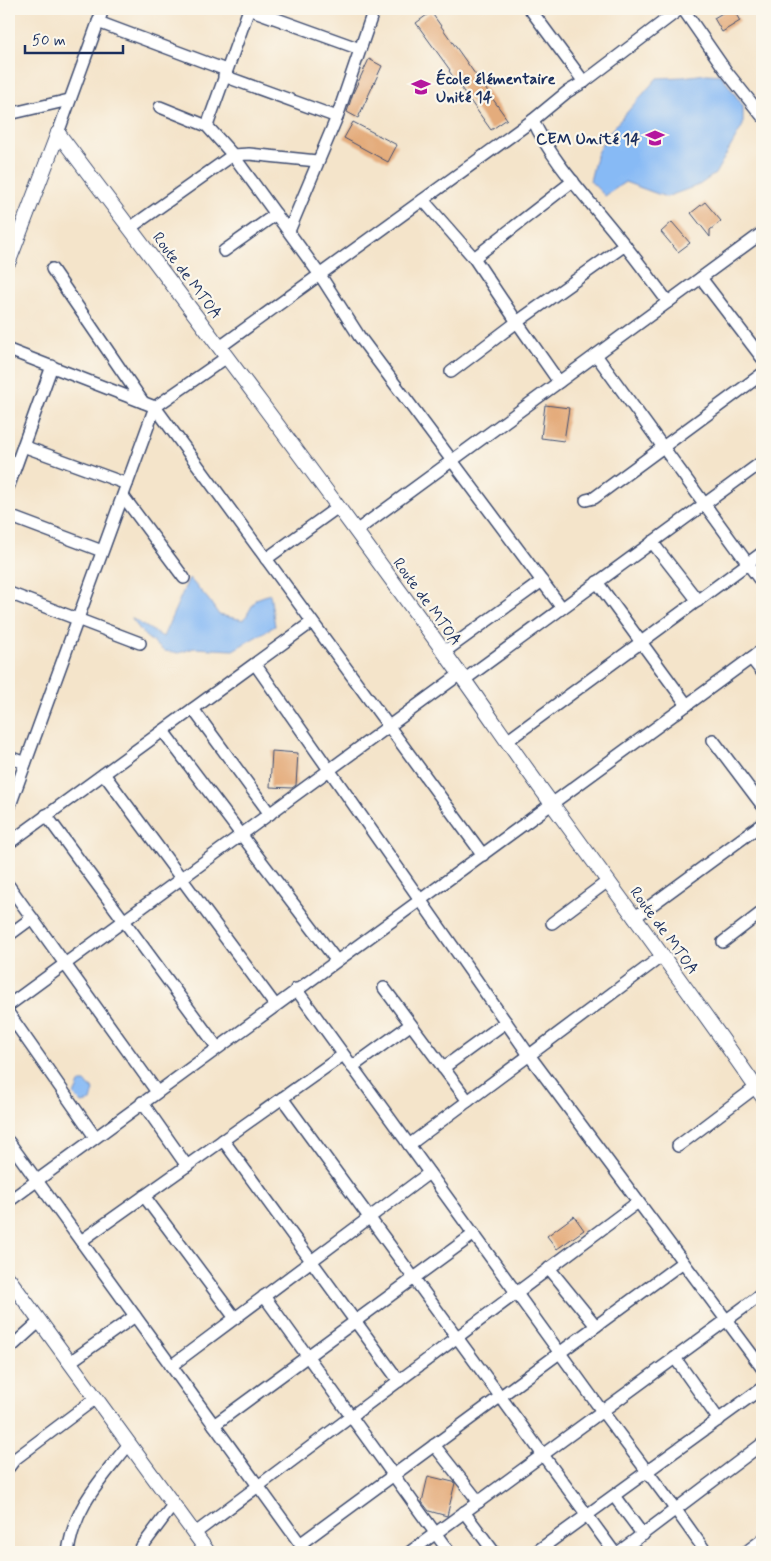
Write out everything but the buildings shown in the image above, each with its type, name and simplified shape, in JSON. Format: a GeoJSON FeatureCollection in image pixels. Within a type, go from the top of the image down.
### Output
{"type":"FeatureCollection","features":[{"type":"Feature","properties":{"kind":"street"},"geometry":{"type":"LineString","coordinates":[[10,257],[58,133],[102,9]]}},
{"type":"Feature","properties":{"kind":"street"},"geometry":{"type":"LineString","coordinates":[[206,126],[249,9],[360,49]]}},
{"type":"Feature","properties":{"kind":"street"},"geometry":{"type":"LineString","coordinates":[[288,231],[337,117],[374,9]]}},
{"type":"Feature","properties":{"kind":"street"},"geometry":{"type":"LineString","coordinates":[[530,9],[584,82]]}},
{"type":"Feature","properties":{"kind":"street"},"geometry":{"type":"LineString","coordinates":[[9,808],[155,407],[320,275],[533,120],[567,92],[584,82],[681,9],[726,71],[762,116]]}},
{"type":"Feature","properties":{"kind":"street"},"geometry":{"type":"LineString","coordinates":[[98,22],[337,117]]}},
{"type":"Feature","properties":{"kind":"street"},"geometry":{"type":"LineString","coordinates":[[9,114],[69,100]]}},
{"type":"Feature","properties":{"kind":"street"},"geometry":{"type":"LineString","coordinates":[[160,107],[206,126],[233,155],[320,275],[360,336],[562,608]]}},
{"type":"Feature","properties":{"kind":"street"},"geometry":{"type":"LineString","coordinates":[[533,120],[539,132],[573,181],[668,302]]}},
{"type":"Feature","properties":{"kind":"street","name":"Route de MTOA"},"geometry":{"type":"LineString","coordinates":[[58,133],[356,531],[759,1091]]}},
{"type":"Feature","properties":{"kind":"street"},"geometry":{"type":"LineString","coordinates":[[130,228],[233,155],[249,154],[317,160]]}},
{"type":"Feature","properties":{"kind":"street"},"geometry":{"type":"LineString","coordinates":[[474,258],[573,181]]}},
{"type":"Feature","properties":{"kind":"street"},"geometry":{"type":"LineString","coordinates":[[423,200],[474,258],[516,322],[560,382]]}},
{"type":"Feature","properties":{"kind":"street"},"geometry":{"type":"LineString","coordinates":[[224,251],[276,214]]}},
{"type":"Feature","properties":{"kind":"street"},"geometry":{"type":"LineString","coordinates":[[356,531],[762,234]]}},
{"type":"Feature","properties":{"kind":"street"},"geometry":{"type":"LineString","coordinates":[[451,372],[516,322],[625,245]]}},
{"type":"Feature","properties":{"kind":"street"},"geometry":{"type":"LineString","coordinates":[[52,270],[144,403]]}},
{"type":"Feature","properties":{"kind":"street"},"geometry":{"type":"LineString","coordinates":[[700,278],[762,358]]}},
{"type":"Feature","properties":{"kind":"street"},"geometry":{"type":"LineString","coordinates":[[9,350],[155,407],[483,854]]}},
{"type":"Feature","properties":{"kind":"street"},"geometry":{"type":"LineString","coordinates":[[596,355],[762,583]]}},
{"type":"Feature","properties":{"kind":"street"},"geometry":{"type":"LineString","coordinates":[[9,485],[52,366]]}},
{"type":"Feature","properties":{"kind":"street"},"geometry":{"type":"LineString","coordinates":[[586,500],[594,498],[762,374]]}},
{"type":"Feature","properties":{"kind":"street"},"geometry":{"type":"LineString","coordinates":[[23,446],[127,484]]}},
{"type":"Feature","properties":{"kind":"street"},"geometry":{"type":"LineString","coordinates":[[9,1005],[389,726],[562,608],[762,462]]}},
{"type":"Feature","properties":{"kind":"street"},"geometry":{"type":"LineString","coordinates":[[122,496],[184,578]]}},
{"type":"Feature","properties":{"kind":"street"},"geometry":{"type":"LineString","coordinates":[[266,559],[338,507]]}},
{"type":"Feature","properties":{"kind":"street"},"geometry":{"type":"LineString","coordinates":[[9,516],[102,552]]}},
{"type":"Feature","properties":{"kind":"street"},"geometry":{"type":"LineString","coordinates":[[652,542],[698,601]]}},
{"type":"Feature","properties":{"kind":"street"},"geometry":{"type":"LineString","coordinates":[[507,741],[762,553]]}},
{"type":"Feature","properties":{"kind":"street"},"geometry":{"type":"LineString","coordinates":[[444,652],[542,581]]}},
{"type":"Feature","properties":{"kind":"street"},"geometry":{"type":"LineString","coordinates":[[597,582],[687,705]]}},
{"type":"Feature","properties":{"kind":"street"},"geometry":{"type":"LineString","coordinates":[[9,593],[140,643]]}},
{"type":"Feature","properties":{"kind":"street"},"geometry":{"type":"LineString","coordinates":[[10,840],[104,774],[312,622]]}},
{"type":"Feature","properties":{"kind":"street"},"geometry":{"type":"LineString","coordinates":[[9,1200],[762,650]]}},
{"type":"Feature","properties":{"kind":"street"},"geometry":{"type":"LineString","coordinates":[[751,658],[762,672]]}},
{"type":"Feature","properties":{"kind":"street"},"geometry":{"type":"LineString","coordinates":[[255,664],[529,1055],[762,1368]]}},
{"type":"Feature","properties":{"kind":"street"},"geometry":{"type":"LineString","coordinates":[[193,709],[270,814]]}},
{"type":"Feature","properties":{"kind":"street"},"geometry":{"type":"LineString","coordinates":[[163,731],[336,960]]}},
{"type":"Feature","properties":{"kind":"street"},"geometry":{"type":"LineString","coordinates":[[713,740],[762,805]]}},
{"type":"Feature","properties":{"kind":"street"},"geometry":{"type":"LineString","coordinates":[[9,757],[25,763]]}},
{"type":"Feature","properties":{"kind":"street"},"geometry":{"type":"LineString","coordinates":[[104,774],[275,1004]]}},
{"type":"Feature","properties":{"kind":"street"},"geometry":{"type":"LineString","coordinates":[[46,815],[218,1047]]}},
{"type":"Feature","properties":{"kind":"street"},"geometry":{"type":"LineString","coordinates":[[634,918],[760,830]]}},
{"type":"Feature","properties":{"kind":"street"},"geometry":{"type":"LineString","coordinates":[[552,923],[608,881]]}},
{"type":"Feature","properties":{"kind":"street"},"geometry":{"type":"LineString","coordinates":[[9,886],[157,1092]]}},
{"type":"Feature","properties":{"kind":"street"},"geometry":{"type":"LineString","coordinates":[[723,942],[762,912]]}},
{"type":"Feature","properties":{"kind":"street"},"geometry":{"type":"LineString","coordinates":[[9,935],[32,918]]}},
{"type":"Feature","properties":{"kind":"street"},"geometry":{"type":"LineString","coordinates":[[409,1145],[662,956]]}},
{"type":"Feature","properties":{"kind":"street"},"geometry":{"type":"LineString","coordinates":[[384,988],[468,1101]]}},
{"type":"Feature","properties":{"kind":"street"},"geometry":{"type":"LineString","coordinates":[[296,989],[602,1412],[706,1552]]}},
{"type":"Feature","properties":{"kind":"street"},"geometry":{"type":"LineString","coordinates":[[9,1014],[95,1137]]}},
{"type":"Feature","properties":{"kind":"street"},"geometry":{"type":"LineString","coordinates":[[443,1068],[506,1022]]}},
{"type":"Feature","properties":{"kind":"street"},"geometry":{"type":"LineString","coordinates":[[352,1067],[410,1025]]}},
{"type":"Feature","properties":{"kind":"street"},"geometry":{"type":"LineString","coordinates":[[80,1241],[343,1055]]}},
{"type":"Feature","properties":{"kind":"street"},"geometry":{"type":"LineString","coordinates":[[678,1146],[759,1091]]}},
{"type":"Feature","properties":{"kind":"street"},"geometry":{"type":"LineString","coordinates":[[282,1098],[614,1552]]}},
{"type":"Feature","properties":{"kind":"street"},"geometry":{"type":"LineString","coordinates":[[142,1102],[187,1166]]}},
{"type":"Feature","properties":{"kind":"street"},"geometry":{"type":"LineString","coordinates":[[223,1140],[399,1381]]}},
{"type":"Feature","properties":{"kind":"street"},"geometry":{"type":"LineString","coordinates":[[9,1142],[303,1548],[393,1475],[683,1262]]}},
{"type":"Feature","properties":{"kind":"street"},"geometry":{"type":"LineString","coordinates":[[171,1366],[429,1173]]}},
{"type":"Feature","properties":{"kind":"street"},"geometry":{"type":"LineString","coordinates":[[144,1196],[235,1318]]}},
{"type":"Feature","properties":{"kind":"street"},"geometry":{"type":"LineString","coordinates":[[194,1534],[638,1202]]}},
{"type":"Feature","properties":{"kind":"street"},"geometry":{"type":"LineString","coordinates":[[214,1425],[474,1234]]}},
{"type":"Feature","properties":{"kind":"street"},"geometry":{"type":"LineString","coordinates":[[549,1268],[596,1326]]}},
{"type":"Feature","properties":{"kind":"street"},"geometry":{"type":"LineString","coordinates":[[9,1279],[208,1552]]}},
{"type":"Feature","properties":{"kind":"street"},"geometry":{"type":"LineString","coordinates":[[410,1552],[762,1294]]}},
{"type":"Feature","properties":{"kind":"street"},"geometry":{"type":"LineString","coordinates":[[264,1296],[449,1552]]}},
{"type":"Feature","properties":{"kind":"street"},"geometry":{"type":"LineString","coordinates":[[70,1362],[135,1316]]}},
{"type":"Feature","properties":{"kind":"street"},"geometry":{"type":"LineString","coordinates":[[9,1348],[40,1321]]}},
{"type":"Feature","properties":{"kind":"street"},"geometry":{"type":"LineString","coordinates":[[675,1358],[719,1420]]}},
{"type":"Feature","properties":{"kind":"street"},"geometry":{"type":"LineString","coordinates":[[536,1552],[551,1548],[587,1516],[762,1388]]}},
{"type":"Feature","properties":{"kind":"street"},"geometry":{"type":"LineString","coordinates":[[9,1467],[15,1460],[96,1398]]}},
{"type":"Feature","properties":{"kind":"street"},"geometry":{"type":"LineString","coordinates":[[68,1552],[71,1532],[84,1503],[129,1444]]}},
{"type":"Feature","properties":{"kind":"street"},"geometry":{"type":"LineString","coordinates":[[619,1552],[762,1444]]}},
{"type":"Feature","properties":{"kind":"street"},"geometry":{"type":"LineString","coordinates":[[434,1445],[478,1502]]}},
{"type":"Feature","properties":{"kind":"street"},"geometry":{"type":"LineString","coordinates":[[614,1496],[643,1535]]}},
{"type":"Feature","properties":{"kind":"street"},"geometry":{"type":"LineString","coordinates":[[138,1552],[173,1505]]}},
{"type":"Feature","properties":{"kind":"street"},"geometry":{"type":"LineString","coordinates":[[464,1512],[494,1552]]}},
{"type":"Feature","properties":{"kind":"street"},"geometry":{"type":"LineString","coordinates":[[746,1552],[762,1540]]}},
{"type":"Feature","properties":{"kind":"water"},"geometry":{"type":"Polygon","coordinates":[[[707,74],[721,75],[743,106],[743,125],[715,174],[699,185],[666,197],[625,182],[605,196],[590,181],[597,153],[608,134],[657,78],[707,74]]]}},
{"type":"Feature","properties":{"kind":"water"},"geometry":{"type":"Polygon","coordinates":[[[189,578],[208,599],[219,615],[244,620],[256,599],[270,594],[275,626],[233,650],[194,648],[179,653],[164,651],[145,636],[131,618],[163,637],[189,578]]]}},
{"type":"Feature","properties":{"kind":"water"},"geometry":{"type":"Polygon","coordinates":[[[80,1082],[85,1082],[94,1090],[91,1101],[82,1103],[74,1095],[80,1082]]]}},
{"type":"Feature","properties":{"kind":"place","name":"École élémentaire Unité 14"},"geometry":{"type":"Point","coordinates":[421,87]}},
{"type":"Feature","properties":{"kind":"place","name":"CEM Unité 14"},"geometry":{"type":"Point","coordinates":[655,138]}}]}
